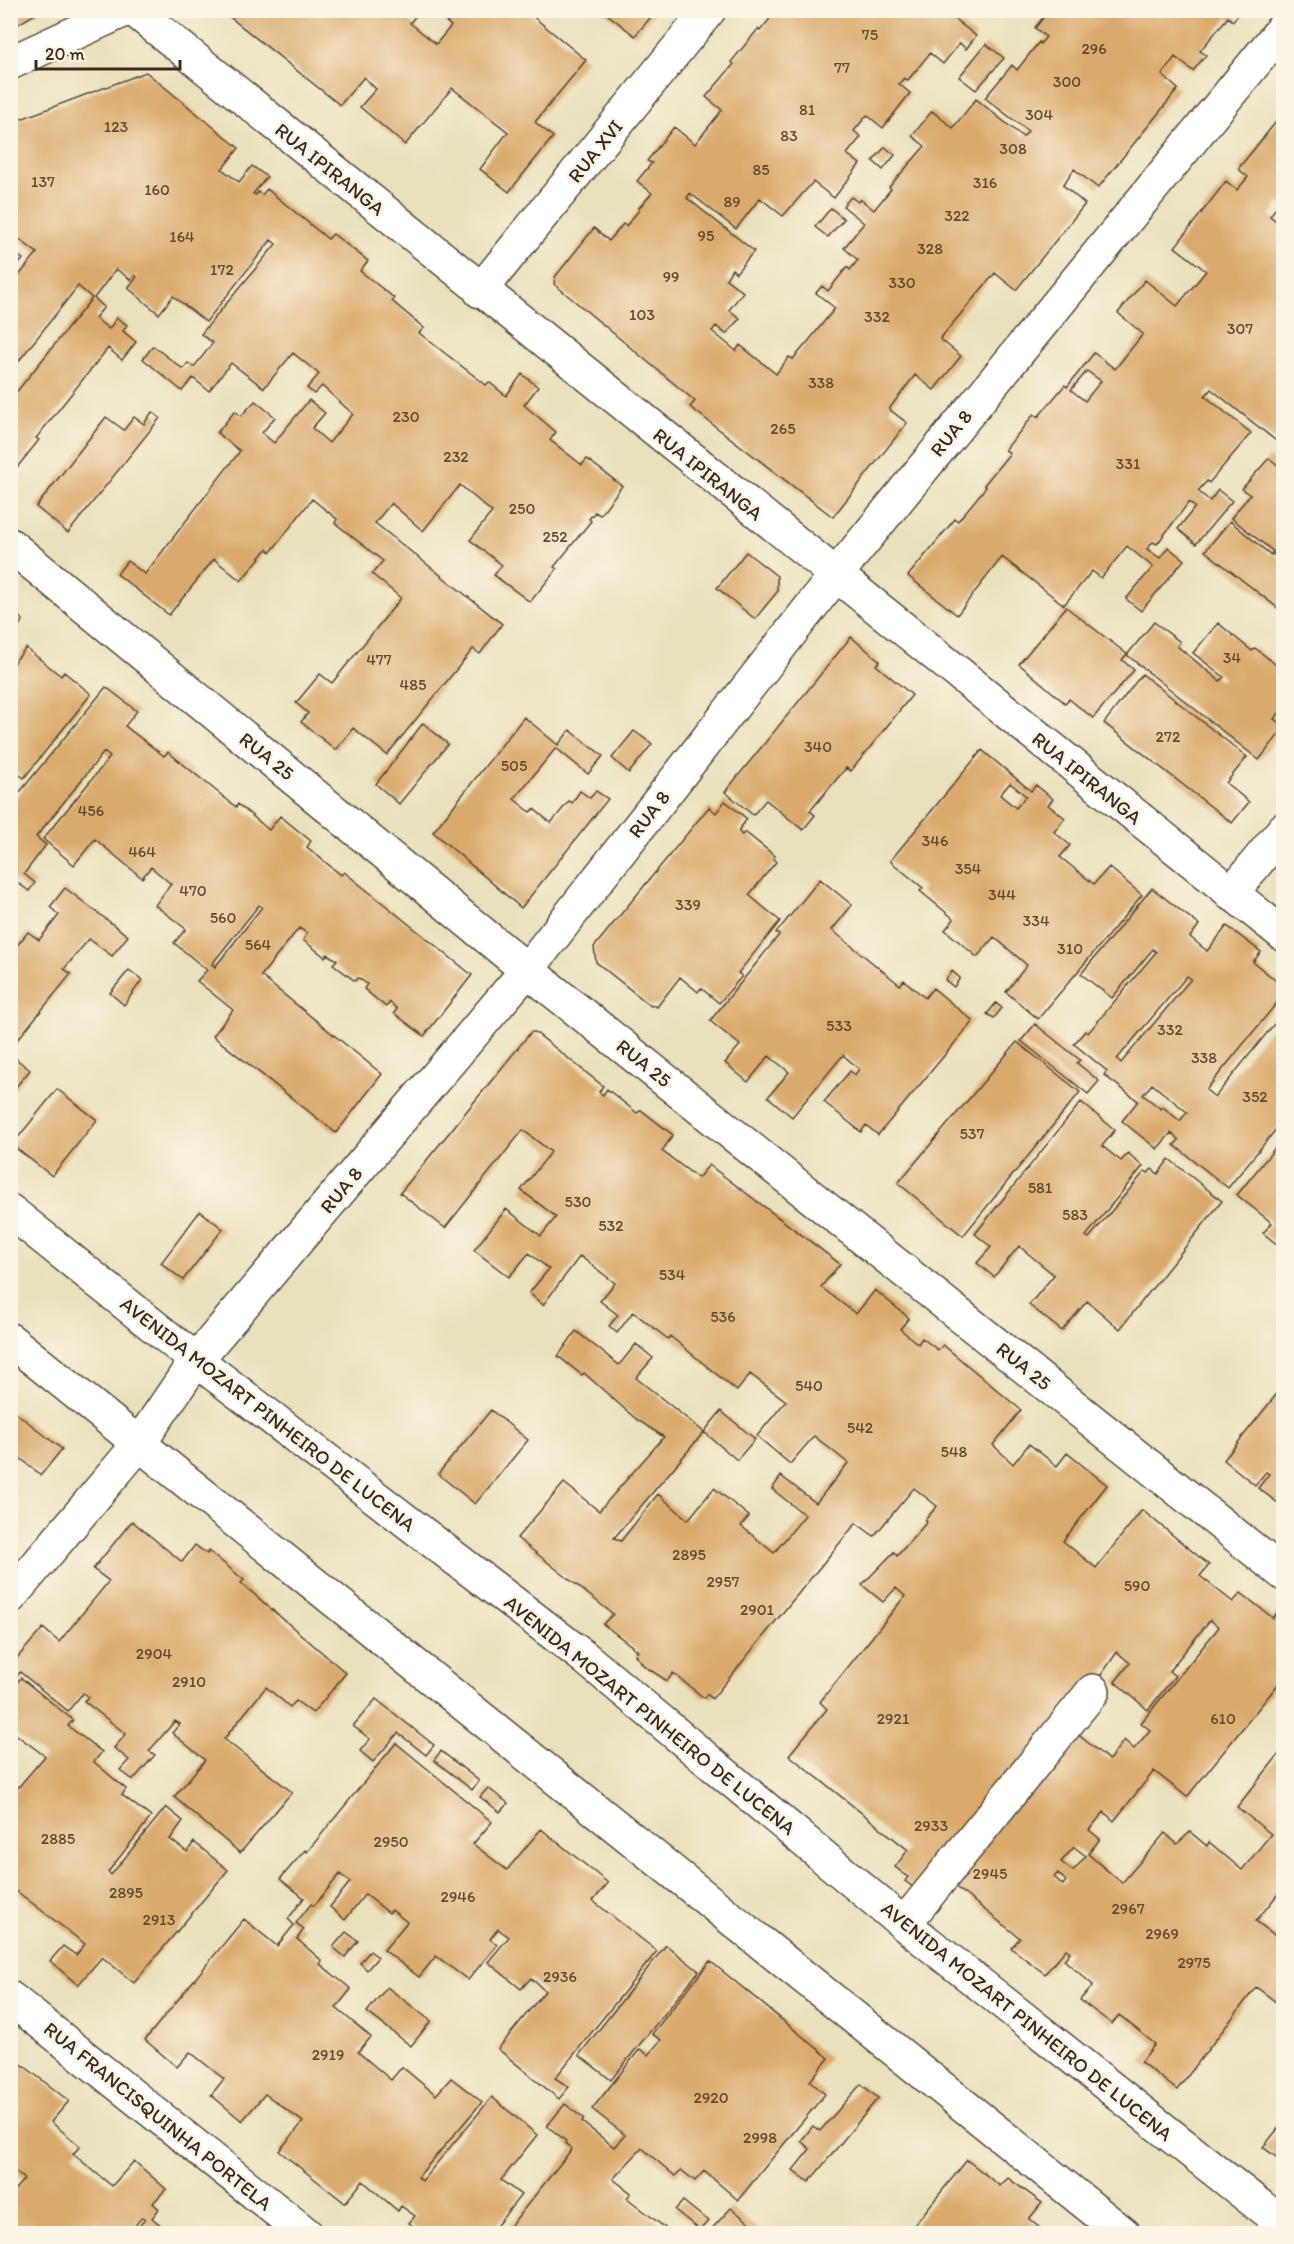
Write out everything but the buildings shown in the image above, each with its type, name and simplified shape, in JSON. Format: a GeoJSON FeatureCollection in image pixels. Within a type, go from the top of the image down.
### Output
{"type":"FeatureCollection","features":[{"type":"Feature","properties":{"kind":"street"},"geometry":{"type":"LineString","coordinates":[[10,63],[125,10]]}},
{"type":"Feature","properties":{"kind":"street","name":"RUA IPIRANGA"},"geometry":{"type":"LineString","coordinates":[[134,10],[480,291],[1284,936]]}},
{"type":"Feature","properties":{"kind":"street","name":"RUA XVI"},"geometry":{"type":"LineString","coordinates":[[480,291],[709,10]]}},
{"type":"Feature","properties":{"kind":"street","name":"RUA 8"},"geometry":{"type":"LineString","coordinates":[[10,1597],[139,1444],[196,1360],[527,970],[835,576],[1284,27]]}},
{"type":"Feature","properties":{"kind":"street","name":"RUA 25"},"geometry":{"type":"LineString","coordinates":[[10,545],[527,970],[1284,1574]]}},
{"type":"Feature","properties":{"kind":"street"},"geometry":{"type":"LineString","coordinates":[[1231,894],[1284,830]]}},
{"type":"Feature","properties":{"kind":"street","name":"AVENIDA MOZART PINHEIRO DE LUCENA"},"geometry":{"type":"LineString","coordinates":[[10,1211],[196,1360],[584,1657],[904,1924],[1284,2225]]}},
{"type":"Feature","properties":{"kind":"street"},"geometry":{"type":"LineString","coordinates":[[10,1340],[1124,2234]]}},
{"type":"Feature","properties":{"kind":"street"},"geometry":{"type":"LineString","coordinates":[[904,1924],[1093,1691]]}},
{"type":"Feature","properties":{"kind":"street","name":"RUA FRANCISQUINHA PORTELA"},"geometry":{"type":"LineString","coordinates":[[10,1998],[296,2230]]}}]}
